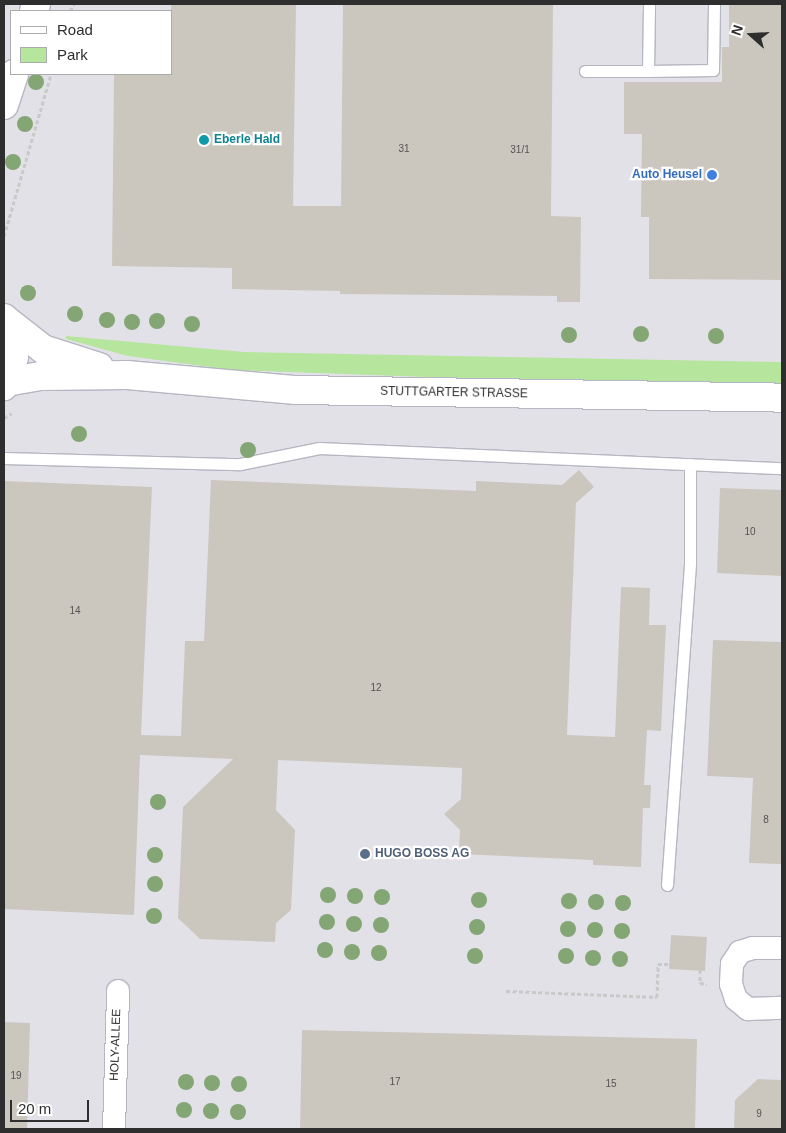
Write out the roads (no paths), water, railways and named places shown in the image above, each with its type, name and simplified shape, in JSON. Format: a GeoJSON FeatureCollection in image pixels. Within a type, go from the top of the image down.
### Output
{"type":"FeatureCollection","features":[{"type":"Feature","properties":{"kind":"street"},"geometry":{"type":"LineString","coordinates":[[4,105],[14,75]]}},
{"type":"Feature","properties":{"kind":"street"},"geometry":{"type":"LineString","coordinates":[[5,319],[12,338],[14,357],[5,384]]}},
{"type":"Feature","properties":{"kind":"street","name":"STUTTGARTER STRASSE"},"geometry":{"type":"LineString","coordinates":[[5,319],[43,349],[127,376]]}},
{"type":"Feature","properties":{"kind":"street","name":"STUTTGARTER STRASSE"},"geometry":{"type":"LineString","coordinates":[[5,384],[40,376],[127,376],[296,390],[782,398]]}},
{"type":"Feature","properties":{"kind":"street"},"geometry":{"type":"LineString","coordinates":[[782,948],[753,948],[740,952],[732,964],[731,984],[736,999],[748,1009],[782,1008]]}},
{"type":"Feature","properties":{"kind":"street","name":"HOLY-ALLEE"},"geometry":{"type":"LineString","coordinates":[[114,1129],[118,991]]}},
{"type":"Feature","properties":{"kind":"lane"},"geometry":{"type":"LineString","coordinates":[[648,71],[649,4]]}},
{"type":"Feature","properties":{"kind":"lane"},"geometry":{"type":"LineString","coordinates":[[585,71],[713,70],[714,4]]}},
{"type":"Feature","properties":{"kind":"lane"},"geometry":{"type":"LineString","coordinates":[[4,458],[240,464],[319,448],[782,468]]}},
{"type":"Feature","properties":{"kind":"lane"},"geometry":{"type":"LineString","coordinates":[[667,885],[690,563],[690,464]]}},
{"type":"Feature","properties":{"kind":"place","name":"Eberle Hald"},"geometry":{"type":"Point","coordinates":[204,140]}},
{"type":"Feature","properties":{"kind":"place","name":"Auto Heusel"},"geometry":{"type":"Point","coordinates":[712,175]}},
{"type":"Feature","properties":{"kind":"place","name":"HUGO BOSS AG"},"geometry":{"type":"Point","coordinates":[365,854]}}]}
